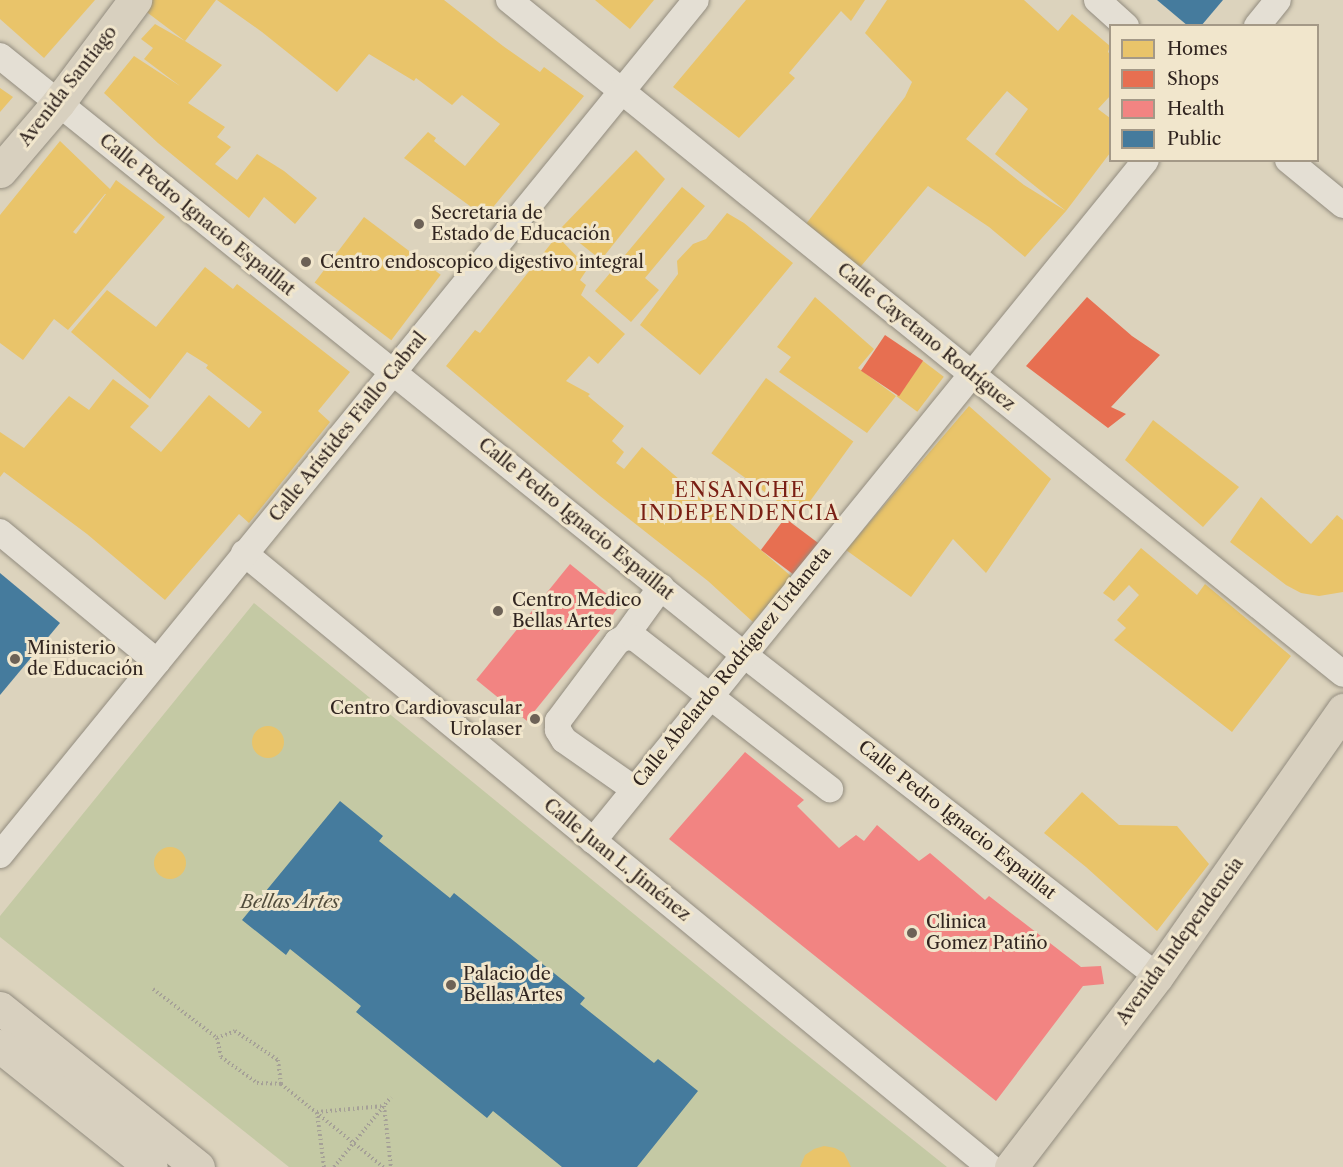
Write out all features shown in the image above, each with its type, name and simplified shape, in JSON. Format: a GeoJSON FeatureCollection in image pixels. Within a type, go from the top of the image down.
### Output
{"type":"FeatureCollection","features":[{"type":"Feature","properties":{"kind":"main road","name":"Avenida Santiago"},"geometry":{"type":"LineString","coordinates":[[0,171],[58,103],[135,0]]}},
{"type":"Feature","properties":{"kind":"main road","name":"Avenida Independencia"},"geometry":{"type":"LineString","coordinates":[[1011,1167],[1157,976],[1343,711]]}},
{"type":"Feature","properties":{"kind":"main road"},"geometry":{"type":"LineString","coordinates":[[0,1008],[198,1167]]}},
{"type":"Feature","properties":{"kind":"main road"},"geometry":{"type":"LineString","coordinates":[[0,1046],[151,1167]]}},
{"type":"Feature","properties":{"kind":"street","name":"Calle Cayetano Rodríguez"},"geometry":{"type":"LineString","coordinates":[[509,0],[1343,674]]}},
{"type":"Feature","properties":{"kind":"street","name":"Calle Arístides Fiallo Cabral"},"geometry":{"type":"LineString","coordinates":[[0,855],[696,0]]}},
{"type":"Feature","properties":{"kind":"street"},"geometry":{"type":"LineString","coordinates":[[1097,0],[1124,24]]}},
{"type":"Feature","properties":{"kind":"street"},"geometry":{"type":"LineString","coordinates":[[1259,24],[1278,0]]}},
{"type":"Feature","properties":{"kind":"street","name":"Calle Pedro Ignacio Espaillat"},"geometry":{"type":"LineString","coordinates":[[0,56],[743,654],[1157,976]]}},
{"type":"Feature","properties":{"kind":"street","name":"Calle Abelardo Rodríguez Urdaneta"},"geometry":{"type":"LineString","coordinates":[[593,840],[1144,162]]}},
{"type":"Feature","properties":{"kind":"street"},"geometry":{"type":"LineString","coordinates":[[1290,162],[1343,205]]}},
{"type":"Feature","properties":{"kind":"street"},"geometry":{"type":"LineString","coordinates":[[0,532],[158,662]]}},
{"type":"Feature","properties":{"kind":"street","name":"Calle Juan L. Jiménez"},"geometry":{"type":"LineString","coordinates":[[244,553],[990,1167]]}},
{"type":"Feature","properties":{"kind":"street"},"geometry":{"type":"LineString","coordinates":[[634,789],[564,740],[558,730],[558,721],[661,587]]}},
{"type":"Feature","properties":{"kind":"street"},"geometry":{"type":"LineString","coordinates":[[625,636],[635,638],[830,789]]}},
{"type":"Feature","properties":{"kind":"path"},"geometry":{"type":"LineString","coordinates":[[153,989],[217,1038],[221,1057],[257,1083],[281,1084],[383,1167]]}},
{"type":"Feature","properties":{"kind":"path"},"geometry":{"type":"LineString","coordinates":[[217,1038],[235,1031],[278,1060],[281,1084]]}},
{"type":"Feature","properties":{"kind":"path"},"geometry":{"type":"LineString","coordinates":[[334,1167],[391,1097]]}},
{"type":"Feature","properties":{"kind":"path"},"geometry":{"type":"LineString","coordinates":[[317,1112],[384,1106]]}},
{"type":"Feature","properties":{"kind":"path"},"geometry":{"type":"LineString","coordinates":[[384,1106],[391,1167]]}},
{"type":"Feature","properties":{"kind":"path"},"geometry":{"type":"LineString","coordinates":[[317,1112],[324,1167]]}},
{"type":"Feature","properties":{"kind":"green space","name":"Bellas Artes"},"geometry":{"type":"Polygon","coordinates":[[[254,603],[772,1027],[947,1167],[289,1167],[0,937],[0,916],[254,603]]]}},
{"type":"Feature","properties":{"kind":"building: Homes"},"geometry":{"type":"Polygon","coordinates":[[[0,0],[95,0],[44,58],[0,19],[0,0]]]}},
{"type":"Feature","properties":{"kind":"building: Homes"},"geometry":{"type":"Polygon","coordinates":[[[145,0],[216,0],[185,41],[140,7],[145,0]]]}},
{"type":"Feature","properties":{"kind":"building: Homes"},"geometry":{"type":"Polygon","coordinates":[[[217,0],[444,0],[540,72],[544,67],[584,96],[485,217],[404,158],[428,132],[436,138],[434,141],[465,166],[500,124],[462,95],[452,105],[416,78],[414,81],[369,54],[337,92],[262,32],[217,0]]]}},
{"type":"Feature","properties":{"kind":"building: Homes"},"geometry":{"type":"Polygon","coordinates":[[[595,0],[654,0],[630,29],[595,0]]]}},
{"type":"Feature","properties":{"kind":"building: Homes"},"geometry":{"type":"Polygon","coordinates":[[[746,0],[865,0],[851,21],[841,11],[789,73],[795,78],[739,138],[673,87],[746,0]]]}},
{"type":"Feature","properties":{"kind":"building: Homes"},"geometry":{"type":"Polygon","coordinates":[[[887,0],[1024,0],[1058,31],[1072,14],[1109,45],[1109,97],[1098,109],[1109,117],[1109,154],[1066,211],[1025,257],[989,227],[928,186],[857,271],[802,229],[905,97],[912,82],[865,33],[887,0]],[[1007,91],[966,139],[1024,185],[1066,211],[995,154],[1028,109],[1007,91]]]}},
{"type":"Feature","properties":{"kind":"building: Homes"},"geometry":{"type":"Polygon","coordinates":[[[155,24],[222,65],[188,103],[225,127],[217,137],[231,147],[215,164],[237,180],[257,154],[284,171],[317,198],[295,224],[264,197],[249,218],[158,143],[104,93],[134,56],[180,86],[144,59],[153,48],[141,39],[155,24]]]}},
{"type":"Feature","properties":{"kind":"building: Homes"},"geometry":{"type":"Polygon","coordinates":[[[0,88],[13,97],[0,112],[0,88]]]}},
{"type":"Feature","properties":{"kind":"building: Homes"},"geometry":{"type":"Polygon","coordinates":[[[60,141],[110,189],[116,180],[165,217],[68,330],[54,319],[23,360],[0,343],[0,215],[60,141]],[[105,194],[73,232],[76,234],[105,194]]]}},
{"type":"Feature","properties":{"kind":"building: Homes"},"geometry":{"type":"Polygon","coordinates":[[[636,150],[665,179],[601,260],[561,228],[636,150]]]}},
{"type":"Feature","properties":{"kind":"building: Homes"},"geometry":{"type":"Polygon","coordinates":[[[682,187],[705,206],[645,278],[659,290],[631,322],[595,291],[682,187]]]}},
{"type":"Feature","properties":{"kind":"building: Homes"},"geometry":{"type":"Polygon","coordinates":[[[727,213],[744,223],[793,263],[700,375],[640,325],[678,274],[677,261],[693,244],[706,239],[727,213]]]}},
{"type":"Feature","properties":{"kind":"building: Homes"},"geometry":{"type":"Polygon","coordinates":[[[364,217],[441,275],[391,340],[315,282],[364,217]]]}},
{"type":"Feature","properties":{"kind":"building: Homes"},"geometry":{"type":"Polygon","coordinates":[[[557,236],[588,268],[580,280],[586,285],[581,295],[625,334],[598,364],[589,356],[566,381],[590,394],[588,396],[624,426],[612,441],[624,452],[616,463],[624,469],[642,447],[792,577],[753,622],[708,581],[600,496],[446,366],[475,330],[480,333],[557,236]]]}},
{"type":"Feature","properties":{"kind":"building: Homes"},"geometry":{"type":"Polygon","coordinates":[[[205,267],[233,289],[237,284],[350,372],[318,411],[330,422],[249,523],[239,514],[165,600],[87,534],[4,472],[0,477],[0,432],[24,448],[69,396],[89,410],[113,379],[149,406],[130,427],[161,452],[209,395],[249,428],[262,412],[206,368],[208,365],[187,352],[150,399],[71,332],[107,290],[156,327],[205,267]]]}},
{"type":"Feature","properties":{"kind":"building: Homes"},"geometry":{"type":"Polygon","coordinates":[[[815,297],[874,349],[858,368],[896,396],[867,433],[779,372],[791,357],[777,347],[815,297]]]}},
{"type":"Feature","properties":{"kind":"building: Homes"},"geometry":{"type":"Polygon","coordinates":[[[923,361],[944,377],[917,412],[897,396],[923,361]]]}},
{"type":"Feature","properties":{"kind":"building: Homes"},"geometry":{"type":"Polygon","coordinates":[[[766,378],[853,441],[799,517],[711,453],[766,378]]]}},
{"type":"Feature","properties":{"kind":"building: Homes"},"geometry":{"type":"Polygon","coordinates":[[[969,406],[1051,479],[986,573],[953,539],[911,597],[846,550],[969,406]]]}},
{"type":"Feature","properties":{"kind":"building: Homes"},"geometry":{"type":"Polygon","coordinates":[[[1153,420],[1239,487],[1203,527],[1125,460],[1153,420]]]}},
{"type":"Feature","properties":{"kind":"building: Homes"},"geometry":{"type":"Polygon","coordinates":[[[1261,497],[1311,544],[1337,515],[1343,520],[1343,592],[1319,596],[1301,593],[1286,585],[1230,542],[1261,497]]]}},
{"type":"Feature","properties":{"kind":"building: Homes"},"geometry":{"type":"Polygon","coordinates":[[[1141,548],[1197,595],[1205,584],[1291,656],[1232,732],[1114,640],[1126,628],[1117,620],[1139,595],[1129,585],[1114,601],[1103,593],[1141,548]]]}},
{"type":"Feature","properties":{"kind":"building: Homes"},"geometry":{"type":"Polygon","coordinates":[[[268,726],[279,731],[284,742],[279,753],[268,758],[257,753],[252,742],[257,731],[268,726]]]}},
{"type":"Feature","properties":{"kind":"building: Homes"},"geometry":{"type":"Polygon","coordinates":[[[1082,792],[1119,825],[1177,826],[1209,864],[1157,931],[1086,867],[1044,833],[1082,792]]]}},
{"type":"Feature","properties":{"kind":"building: Homes"},"geometry":{"type":"Polygon","coordinates":[[[170,847],[181,852],[186,863],[181,874],[170,879],[159,874],[154,863],[159,852],[170,847]]]}},
{"type":"Feature","properties":{"kind":"building: Homes"},"geometry":{"type":"Polygon","coordinates":[[[824,1146],[844,1153],[851,1167],[800,1167],[805,1155],[824,1146]]]}},
{"type":"Feature","properties":{"kind":"building: Shops"},"geometry":{"type":"Polygon","coordinates":[[[1087,297],[1132,336],[1160,355],[1111,407],[1126,414],[1108,428],[1026,366],[1087,297]]]}},
{"type":"Feature","properties":{"kind":"building: Shops"},"geometry":{"type":"Polygon","coordinates":[[[885,335],[923,361],[899,396],[861,371],[885,335]]]}},
{"type":"Feature","properties":{"kind":"building: Shops"},"geometry":{"type":"Polygon","coordinates":[[[785,518],[820,544],[796,576],[761,550],[785,518]]]}},
{"type":"Feature","properties":{"kind":"building: Health","name":"Centro Medico Bellas Artes"},"geometry":{"type":"Polygon","coordinates":[[[570,564],[621,605],[527,721],[476,680],[570,564]]]}},
{"type":"Feature","properties":{"kind":"building: Health","name":"Clinica Gomez Patiño"},"geometry":{"type":"Polygon","coordinates":[[[745,752],[804,800],[797,806],[839,848],[856,835],[864,841],[877,825],[919,861],[930,853],[985,900],[989,896],[1081,967],[1101,966],[1104,984],[1083,986],[996,1101],[669,839],[745,752]]]}},
{"type":"Feature","properties":{"kind":"building: Public"},"geometry":{"type":"Polygon","coordinates":[[[1157,0],[1223,0],[1203,24],[1186,24],[1157,0]]]}},
{"type":"Feature","properties":{"kind":"building: Public","name":"Ministerio de Educación"},"geometry":{"type":"Polygon","coordinates":[[[0,573],[60,623],[0,695],[0,573]]]}},
{"type":"Feature","properties":{"kind":"building: Public","name":"Palacio de Bellas Artes"},"geometry":{"type":"Polygon","coordinates":[[[340,801],[383,836],[379,841],[450,898],[454,893],[585,998],[580,1004],[654,1063],[658,1059],[698,1091],[637,1167],[562,1167],[493,1111],[487,1118],[356,1012],[361,1006],[290,949],[286,955],[242,920],[340,801]]]}},
{"type":"Feature","properties":{"kind":"place","name":"Secretaria de Estado de Educación"},"geometry":{"type":"Point","coordinates":[419,224]}},
{"type":"Feature","properties":{"kind":"place","name":"Centro endoscopico digestivo integral"},"geometry":{"type":"Point","coordinates":[306,262]}},
{"type":"Feature","properties":{"kind":"place","name":"Centro Medico Bellas Artes"},"geometry":{"type":"Point","coordinates":[498,611]}},
{"type":"Feature","properties":{"kind":"place","name":"Ministerio de Educación"},"geometry":{"type":"Point","coordinates":[15,659]}},
{"type":"Feature","properties":{"kind":"place","name":"Centro Cardiovascular Urolaser"},"geometry":{"type":"Point","coordinates":[535,719]}},
{"type":"Feature","properties":{"kind":"place","name":"Clinica Gomez Patiño"},"geometry":{"type":"Point","coordinates":[912,933]}},
{"type":"Feature","properties":{"kind":"place","name":"Palacio de Bellas Artes"},"geometry":{"type":"Point","coordinates":[451,985]}},
{"type":"Feature","properties":{"kind":"district","name":"ENSANCHE INDEPENDENCIA"},"geometry":{"type":"Point","coordinates":[740,502]}}]}
